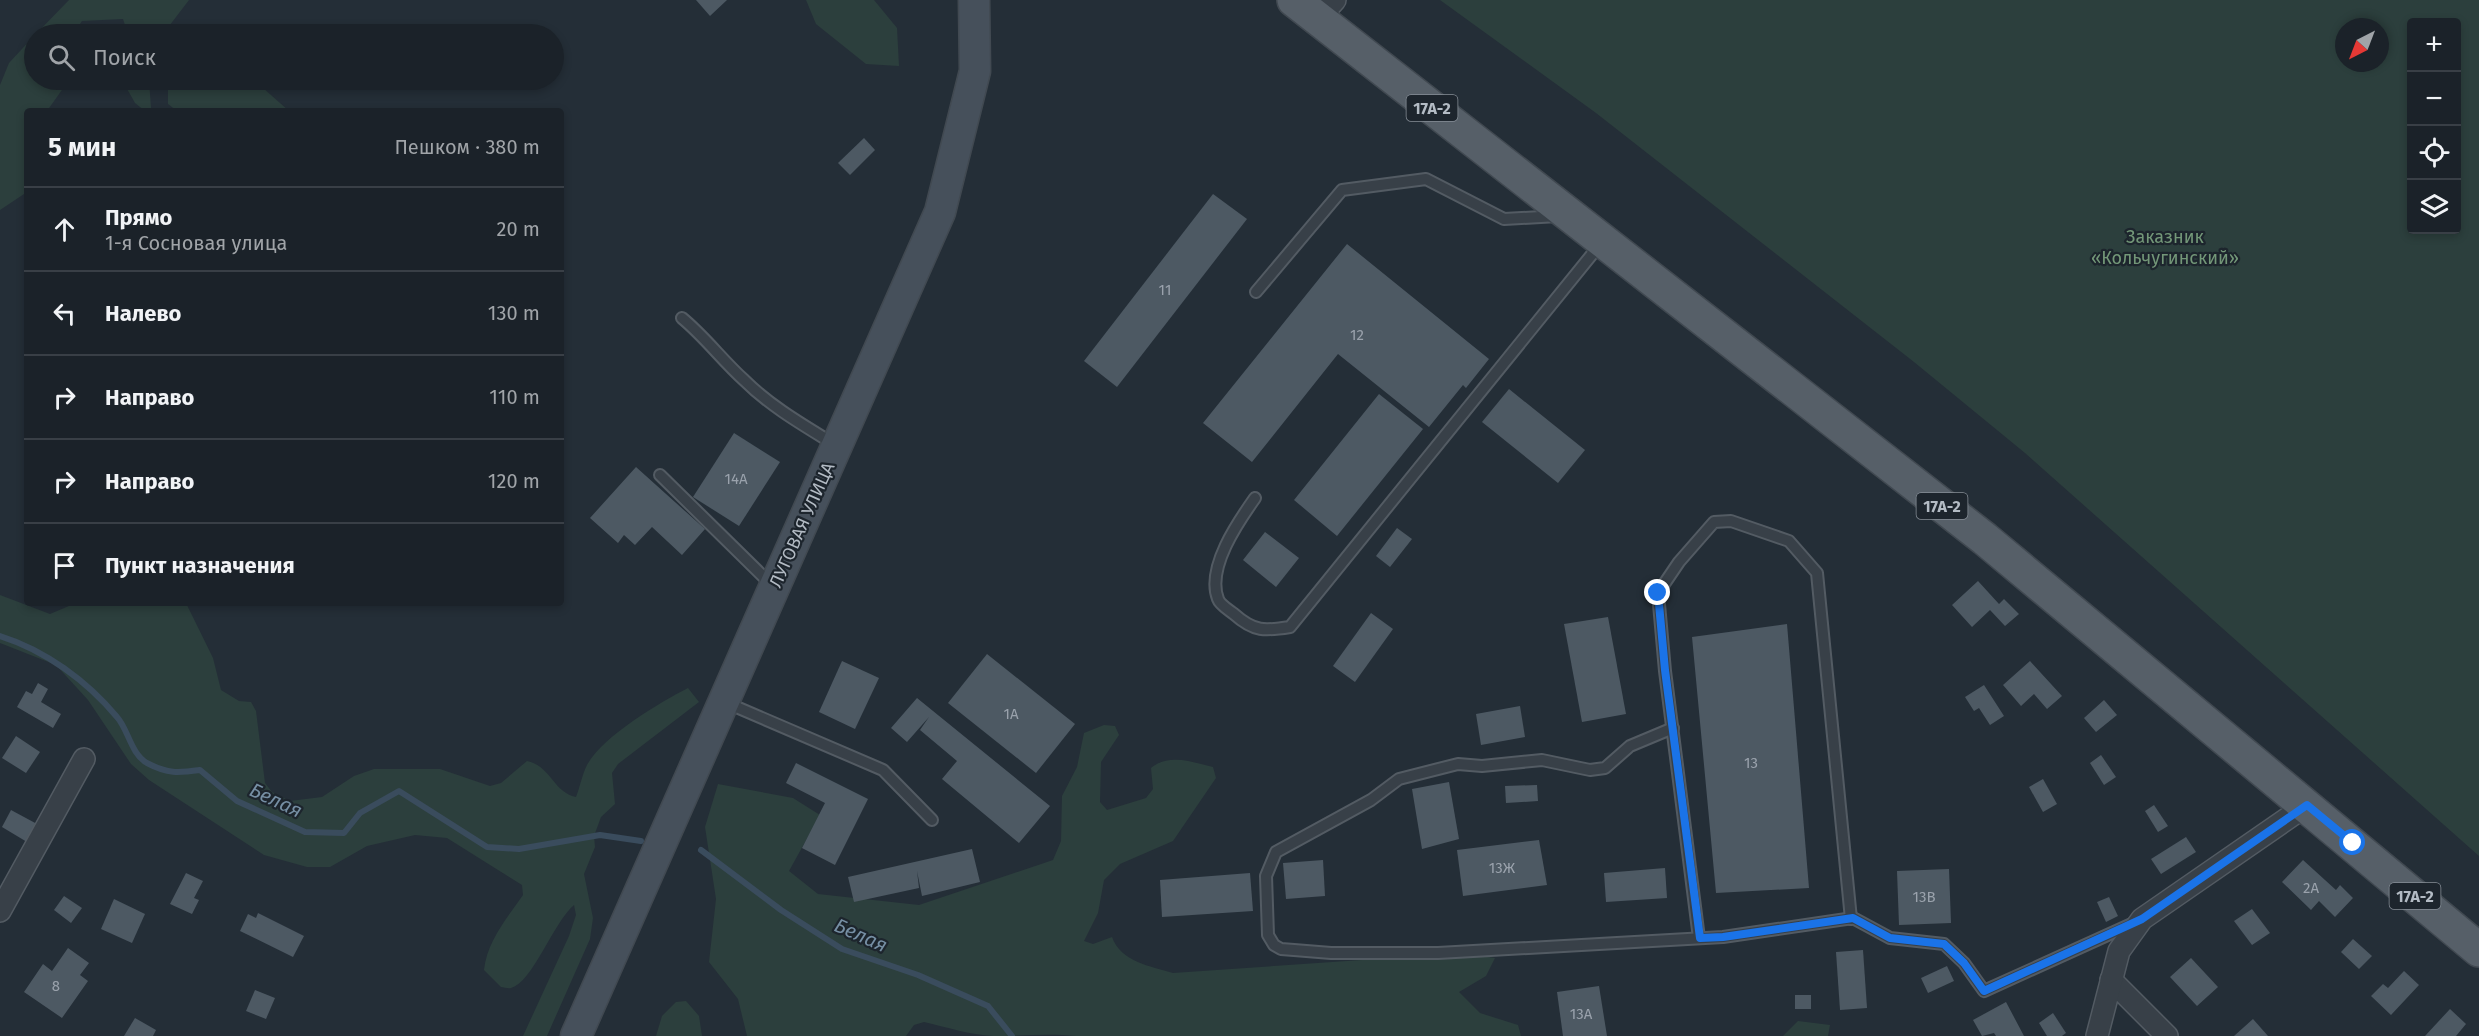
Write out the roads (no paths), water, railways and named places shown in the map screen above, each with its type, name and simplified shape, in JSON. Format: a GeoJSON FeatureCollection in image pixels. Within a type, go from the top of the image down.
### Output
{"type":"FeatureCollection","features":[{"type":"Feature","properties":{"kind":"main road","name":"17А-2"},"geometry":{"type":"LineString","coordinates":[[1316,6],[1602,242],[1985,539],[2479,950]]}},
{"type":"Feature","properties":{"kind":"street","name":"ЛУГОВАЯ УЛИЦА"},"geometry":{"type":"LineString","coordinates":[[576,1036],[940,213],[975,71],[974,0]]}},
{"type":"Feature","properties":{"kind":"street"},"geometry":{"type":"LineString","coordinates":[[0,911],[84,759]]}},
{"type":"Feature","properties":{"kind":"street"},"geometry":{"type":"LineString","coordinates":[[2097,1036],[2119,951],[2142,919],[2307,805]]}},
{"type":"Feature","properties":{"kind":"street"},"geometry":{"type":"LineString","coordinates":[[2111,980],[2166,1036]]}},
{"type":"Feature","properties":{"kind":"lane"},"geometry":{"type":"LineString","coordinates":[[1256,292],[1342,190],[1426,179],[1504,219],[1570,216]]}},
{"type":"Feature","properties":{"kind":"lane"},"geometry":{"type":"LineString","coordinates":[[1255,498],[1241,518],[1221,556],[1214,581],[1218,600],[1246,624],[1265,631],[1290,627],[1602,242]]}},
{"type":"Feature","properties":{"kind":"lane"},"geometry":{"type":"LineString","coordinates":[[682,318],[703,336],[745,381],[796,421],[837,446]]}},
{"type":"Feature","properties":{"kind":"lane"},"geometry":{"type":"LineString","coordinates":[[660,475],[774,587]]}},
{"type":"Feature","properties":{"kind":"lane"},"geometry":{"type":"LineString","coordinates":[[1700,938],[1658,593],[1679,562],[1714,522],[1731,521],[1789,541],[1817,573],[1851,919]]}},
{"type":"Feature","properties":{"kind":"lane"},"geometry":{"type":"LineString","coordinates":[[724,702],[883,770],[932,820]]}},
{"type":"Feature","properties":{"kind":"lane"},"geometry":{"type":"LineString","coordinates":[[1673,728],[1630,746],[1605,768],[1590,770],[1542,760],[1482,766],[1458,764],[1399,778],[1371,800],[1276,852],[1266,876],[1268,935],[1274,945],[1281,949],[1331,953],[1438,952],[1723,937],[1853,918],[1890,938],[1944,944],[1964,963],[1984,991],[2142,919]]}},
{"type":"Feature","properties":{"kind":"waterway","name":"Белая"},"geometry":{"type":"LineString","coordinates":[[0,636],[49,658],[79,679],[117,717],[133,748],[147,763],[173,772],[200,770],[237,801],[305,832],[344,833],[360,813],[399,791],[487,847],[519,849],[600,835],[641,841]]}},
{"type":"Feature","properties":{"kind":"waterway","name":"Белая"},"geometry":{"type":"LineString","coordinates":[[701,850],[781,910],[842,949],[918,975],[988,1006],[1012,1036]]}},
{"type":"Feature","properties":{"kind":"park label","name":"Заказник «Кольчугинский»"},"geometry":{"type":"Point","coordinates":[2165,247]}}]}
